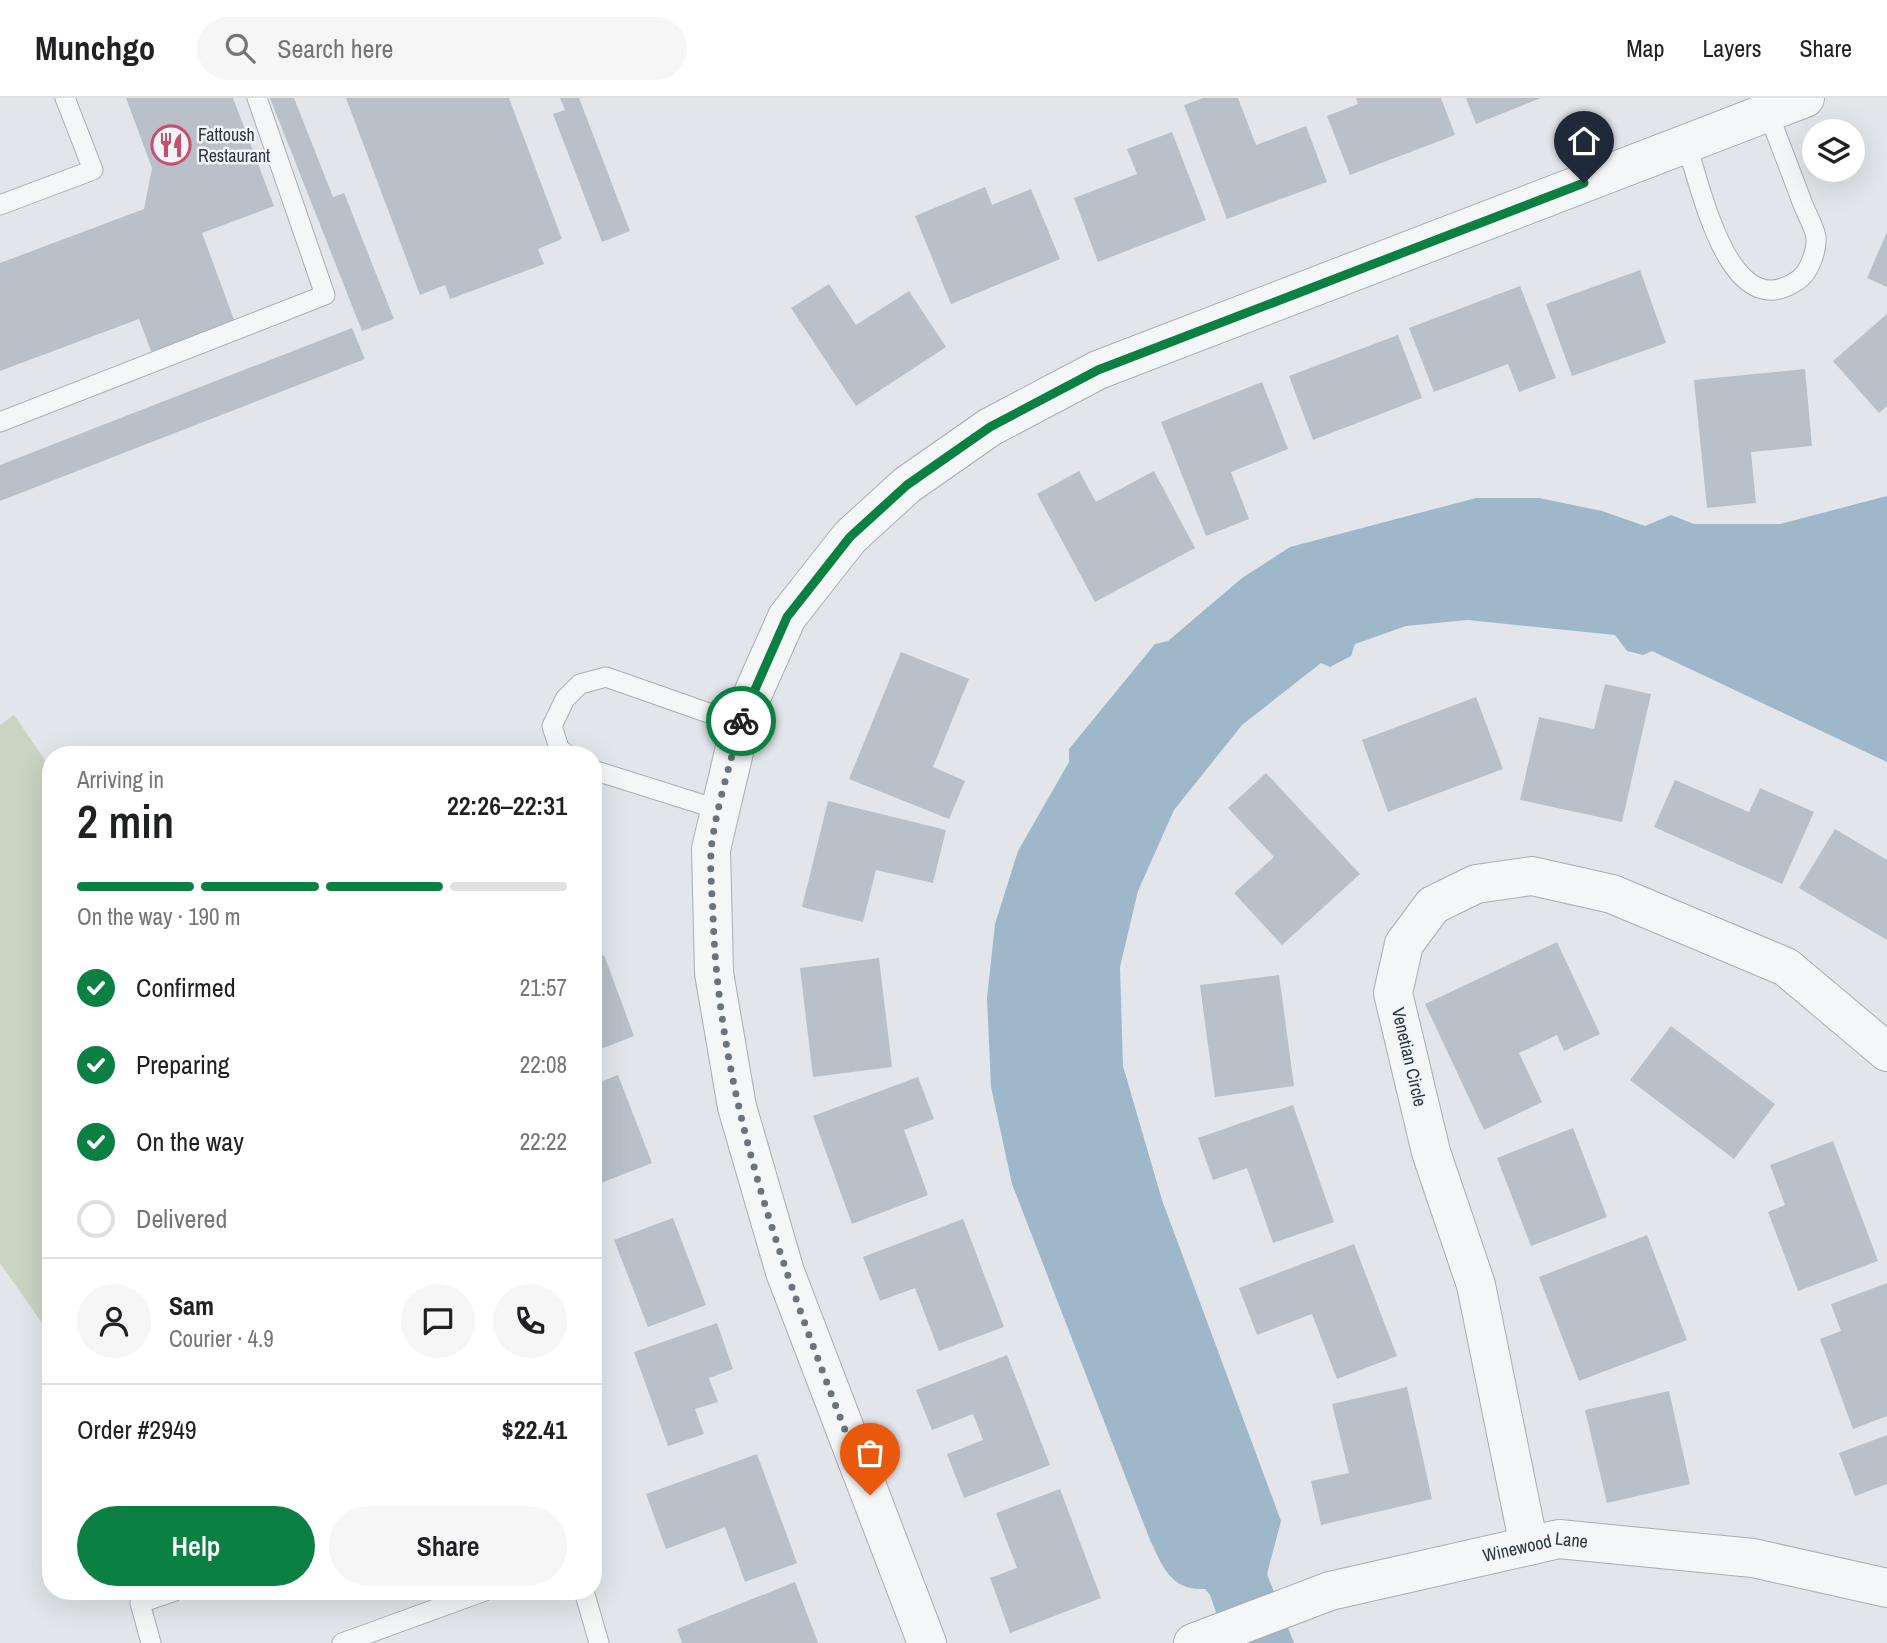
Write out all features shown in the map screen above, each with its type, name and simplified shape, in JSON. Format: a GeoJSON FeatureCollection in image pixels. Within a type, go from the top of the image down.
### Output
{"type":"FeatureCollection","features":[{"type":"Feature","properties":{"kind":"street"},"geometry":{"type":"LineString","coordinates":[[927,1643],[785,1272],[737,1107],[714,973],[711,849],[740,724],[787,617],[850,537],[907,485],[990,427],[1098,370],[1804,98]]}},
{"type":"Feature","properties":{"kind":"street","name":"Venetian Circle"},"geometry":{"type":"LineString","coordinates":[[1529,1546],[1476,1285],[1431,1152],[1393,993],[1404,944],[1433,905],[1476,884],[1532,876],[1612,894],[1786,967],[1887,1052]]}},
{"type":"Feature","properties":{"kind":"street","name":"Winewood Lane"},"geometry":{"type":"LineString","coordinates":[[1193,1643],[1330,1591],[1559,1539],[1753,1558],[1887,1588]]}},
{"type":"Feature","properties":{"kind":"lane"},"geometry":{"type":"LineString","coordinates":[[0,205],[93,170],[65,98]]}},
{"type":"Feature","properties":{"kind":"lane"},"geometry":{"type":"LineString","coordinates":[[0,422],[325,295],[257,98]]}},
{"type":"Feature","properties":{"kind":"lane"},"geometry":{"type":"LineString","coordinates":[[1686,143],[1723,253],[1741,278],[1763,291],[1788,287],[1807,270],[1816,238],[1768,112]]}},
{"type":"Feature","properties":{"kind":"lane"},"geometry":{"type":"LineString","coordinates":[[558,746],[552,726],[565,699],[580,684],[606,677],[740,724]]}},
{"type":"Feature","properties":{"kind":"lane"},"geometry":{"type":"LineString","coordinates":[[602,773],[720,810]]}},
{"type":"Feature","properties":{"kind":"lane"},"geometry":{"type":"LineString","coordinates":[[149,1600],[140,1603],[150,1643]]}},
{"type":"Feature","properties":{"kind":"lane"},"geometry":{"type":"LineString","coordinates":[[342,1643],[460,1600]]}},
{"type":"Feature","properties":{"kind":"lane"},"geometry":{"type":"LineString","coordinates":[[587,1600],[599,1643]]}},
{"type":"Feature","properties":{"kind":"green space"},"geometry":{"type":"Polygon","coordinates":[[[14,715],[42,756],[42,1323],[0,1263],[0,725],[14,715]]]}},
{"type":"Feature","properties":{"kind":"water"},"geometry":{"type":"Polygon","coordinates":[[[1887,496],[1887,762],[1652,651],[1643,655],[1627,651],[1615,635],[1468,620],[1406,626],[1355,644],[1351,656],[1330,667],[1321,663],[1242,725],[1174,810],[1138,891],[1120,967],[1123,1066],[1162,1200],[1281,1521],[1267,1574],[1294,1643],[1227,1643],[1210,1595],[1205,1589],[1193,1589],[1176,1581],[1164,1568],[1150,1540],[1012,1184],[991,1087],[987,998],[995,924],[1018,851],[1069,762],[1069,749],[1155,644],[1168,641],[1242,578],[1290,547],[1476,498],[1539,498],[1602,511],[1645,526],[1671,515],[1694,524],[1780,524],[1887,496]]]}},
{"type":"Feature","properties":{"kind":"building"},"geometry":{"type":"Polygon","coordinates":[[[126,98],[233,98],[274,206],[202,233],[236,325],[153,356],[139,319],[0,371],[0,263],[144,209],[152,168],[126,98]]]}},
{"type":"Feature","properties":{"kind":"building"},"geometry":{"type":"Polygon","coordinates":[[[270,98],[294,98],[333,197],[344,193],[394,319],[362,331],[270,98]]]}},
{"type":"Feature","properties":{"kind":"building"},"geometry":{"type":"Polygon","coordinates":[[[346,98],[509,98],[562,239],[538,249],[544,264],[450,299],[445,285],[420,295],[346,98]]]}},
{"type":"Feature","properties":{"kind":"building"},"geometry":{"type":"Polygon","coordinates":[[[560,98],[579,98],[630,231],[602,242],[553,114],[565,110],[560,98]]]}},
{"type":"Feature","properties":{"kind":"building"},"geometry":{"type":"Polygon","coordinates":[[[1203,98],[1238,98],[1256,145],[1306,126],[1327,182],[1227,219],[1184,105],[1203,98]]]}},
{"type":"Feature","properties":{"kind":"building"},"geometry":{"type":"Polygon","coordinates":[[[1356,98],[1441,98],[1455,135],[1350,175],[1327,116],[1358,104],[1356,98]]]}},
{"type":"Feature","properties":{"kind":"building"},"geometry":{"type":"Polygon","coordinates":[[[1466,98],[1541,98],[1476,124],[1466,98]]]}},
{"type":"Feature","properties":{"kind":"building"},"geometry":{"type":"Polygon","coordinates":[[[1172,132],[1206,220],[1098,262],[1074,198],[1137,174],[1127,149],[1172,132]]]}},
{"type":"Feature","properties":{"kind":"building"},"geometry":{"type":"Polygon","coordinates":[[[985,187],[992,205],[1031,189],[1060,259],[951,304],[915,216],[985,187]]]}},
{"type":"Feature","properties":{"kind":"building"},"geometry":{"type":"Polygon","coordinates":[[[1887,232],[1887,287],[1867,278],[1887,232]]]}},
{"type":"Feature","properties":{"kind":"building"},"geometry":{"type":"Polygon","coordinates":[[[1640,270],[1666,343],[1572,376],[1546,304],[1640,270]]]}},
{"type":"Feature","properties":{"kind":"building"},"geometry":{"type":"Polygon","coordinates":[[[829,284],[856,325],[909,291],[946,347],[856,406],[791,308],[829,284]]]}},
{"type":"Feature","properties":{"kind":"building"},"geometry":{"type":"Polygon","coordinates":[[[1520,286],[1556,378],[1519,392],[1508,364],[1434,392],[1409,328],[1520,286]]]}},
{"type":"Feature","properties":{"kind":"building"},"geometry":{"type":"Polygon","coordinates":[[[1887,314],[1887,406],[1879,413],[1833,361],[1887,314]]]}},
{"type":"Feature","properties":{"kind":"building"},"geometry":{"type":"Polygon","coordinates":[[[352,328],[365,359],[0,501],[0,465],[352,328]]]}},
{"type":"Feature","properties":{"kind":"building"},"geometry":{"type":"Polygon","coordinates":[[[1398,335],[1422,398],[1313,440],[1289,376],[1398,335]]]}},
{"type":"Feature","properties":{"kind":"building"},"geometry":{"type":"Polygon","coordinates":[[[1805,369],[1812,446],[1751,452],[1756,503],[1707,508],[1694,380],[1805,369]]]}},
{"type":"Feature","properties":{"kind":"building"},"geometry":{"type":"Polygon","coordinates":[[[1262,382],[1288,449],[1231,472],[1249,519],[1206,536],[1161,422],[1262,382]]]}},
{"type":"Feature","properties":{"kind":"building"},"geometry":{"type":"Polygon","coordinates":[[[1079,471],[1096,502],[1154,471],[1195,548],[1095,602],[1037,494],[1079,471]]]}},
{"type":"Feature","properties":{"kind":"building"},"geometry":{"type":"Polygon","coordinates":[[[901,652],[969,679],[933,767],[965,781],[949,819],[849,779],[901,652]]]}},
{"type":"Feature","properties":{"kind":"building"},"geometry":{"type":"Polygon","coordinates":[[[1605,684],[1651,694],[1622,822],[1520,800],[1539,717],[1594,729],[1605,684]]]}},
{"type":"Feature","properties":{"kind":"building"},"geometry":{"type":"Polygon","coordinates":[[[1476,697],[1503,769],[1388,812],[1362,740],[1476,697]]]}},
{"type":"Feature","properties":{"kind":"building"},"geometry":{"type":"Polygon","coordinates":[[[1266,773],[1360,874],[1282,945],[1234,893],[1274,857],[1228,808],[1266,773]]]}},
{"type":"Feature","properties":{"kind":"building"},"geometry":{"type":"Polygon","coordinates":[[[1675,780],[1749,812],[1760,788],[1814,812],[1782,884],[1654,827],[1675,780]]]}},
{"type":"Feature","properties":{"kind":"building"},"geometry":{"type":"Polygon","coordinates":[[[828,801],[946,830],[933,883],[876,870],[863,922],[802,907],[828,801]]]}},
{"type":"Feature","properties":{"kind":"building"},"geometry":{"type":"Polygon","coordinates":[[[1835,829],[1887,860],[1887,940],[1799,888],[1835,829]]]}},
{"type":"Feature","properties":{"kind":"building"},"geometry":{"type":"Polygon","coordinates":[[[1557,942],[1600,1034],[1564,1051],[1557,1035],[1519,1053],[1542,1102],[1484,1130],[1425,1004],[1557,942]]]}},
{"type":"Feature","properties":{"kind":"building"},"geometry":{"type":"Polygon","coordinates":[[[604,955],[634,1036],[602,1048],[604,955]]]}},
{"type":"Feature","properties":{"kind":"building"},"geometry":{"type":"Polygon","coordinates":[[[879,958],[892,1067],[813,1077],[800,968],[879,958]]]}},
{"type":"Feature","properties":{"kind":"building"},"geometry":{"type":"Polygon","coordinates":[[[1279,975],[1294,1086],[1215,1097],[1200,985],[1279,975]]]}},
{"type":"Feature","properties":{"kind":"building"},"geometry":{"type":"Polygon","coordinates":[[[1671,1026],[1775,1104],[1734,1159],[1630,1080],[1671,1026]]]}},
{"type":"Feature","properties":{"kind":"building"},"geometry":{"type":"Polygon","coordinates":[[[618,1075],[652,1163],[602,1182],[602,1081],[618,1075]]]}},
{"type":"Feature","properties":{"kind":"building"},"geometry":{"type":"Polygon","coordinates":[[[918,1077],[934,1119],[904,1130],[928,1195],[852,1224],[813,1116],[918,1077]]]}},
{"type":"Feature","properties":{"kind":"building"},"geometry":{"type":"Polygon","coordinates":[[[1293,1105],[1334,1222],[1273,1243],[1247,1168],[1213,1180],[1198,1138],[1293,1105]]]}},
{"type":"Feature","properties":{"kind":"building"},"geometry":{"type":"Polygon","coordinates":[[[1573,1128],[1607,1217],[1531,1246],[1497,1158],[1573,1128]]]}},
{"type":"Feature","properties":{"kind":"building"},"geometry":{"type":"Polygon","coordinates":[[[1833,1141],[1878,1261],[1798,1291],[1768,1212],[1785,1205],[1770,1165],[1833,1141]]]}},
{"type":"Feature","properties":{"kind":"building"},"geometry":{"type":"Polygon","coordinates":[[[673,1218],[706,1305],[648,1327],[614,1240],[673,1218]]]}},
{"type":"Feature","properties":{"kind":"building"},"geometry":{"type":"Polygon","coordinates":[[[963,1219],[1004,1327],[939,1351],[915,1288],[880,1301],[863,1257],[963,1219]]]}},
{"type":"Feature","properties":{"kind":"building"},"geometry":{"type":"Polygon","coordinates":[[[1647,1235],[1687,1340],[1579,1381],[1539,1277],[1647,1235]]]}},
{"type":"Feature","properties":{"kind":"building"},"geometry":{"type":"Polygon","coordinates":[[[1354,1244],[1397,1356],[1337,1379],[1312,1314],[1257,1335],[1239,1288],[1354,1244]]]}},
{"type":"Feature","properties":{"kind":"building"},"geometry":{"type":"Polygon","coordinates":[[[1887,1283],[1887,1416],[1853,1429],[1820,1339],[1841,1331],[1831,1304],[1887,1283]]]}},
{"type":"Feature","properties":{"kind":"building"},"geometry":{"type":"Polygon","coordinates":[[[717,1323],[733,1369],[709,1378],[718,1402],[695,1409],[704,1434],[668,1446],[634,1352],[717,1323]]]}},
{"type":"Feature","properties":{"kind":"building"},"geometry":{"type":"Polygon","coordinates":[[[1007,1355],[1050,1465],[964,1498],[947,1454],[983,1440],[973,1414],[932,1430],[916,1390],[1007,1355]]]}},
{"type":"Feature","properties":{"kind":"building"},"geometry":{"type":"Polygon","coordinates":[[[1407,1387],[1432,1499],[1321,1525],[1311,1481],[1349,1473],[1332,1404],[1407,1387]]]}},
{"type":"Feature","properties":{"kind":"building"},"geometry":{"type":"Polygon","coordinates":[[[1669,1391],[1690,1484],[1607,1503],[1585,1410],[1669,1391]]]}},
{"type":"Feature","properties":{"kind":"building"},"geometry":{"type":"Polygon","coordinates":[[[1887,1435],[1887,1484],[1855,1496],[1839,1453],[1887,1435]]]}},
{"type":"Feature","properties":{"kind":"building"},"geometry":{"type":"Polygon","coordinates":[[[757,1454],[797,1563],[745,1582],[725,1527],[666,1549],[646,1494],[757,1454]]]}},
{"type":"Feature","properties":{"kind":"building"},"geometry":{"type":"Polygon","coordinates":[[[1060,1489],[1101,1598],[1010,1633],[990,1578],[1017,1568],[996,1513],[1060,1489]]]}},
{"type":"Feature","properties":{"kind":"building"},"geometry":{"type":"Polygon","coordinates":[[[795,1582],[818,1643],[682,1643],[677,1629],[795,1582]]]}},
{"type":"Feature","properties":{"kind":"way so far"},"geometry":{"type":"LineString","coordinates":[[741,721],[711,849],[714,973],[723,1027],[737,1107],[785,1272],[870,1495]]}},
{"type":"Feature","properties":{"kind":"place","name":"Fattoush Restaurant"},"geometry":{"type":"Point","coordinates":[171,145]}},
{"type":"Feature","properties":{"kind":"route"},"geometry":{"type":"LineString","coordinates":[[741,721],[787,617],[850,537],[907,485],[990,427],[1098,370],[1584,183]]}}]}
